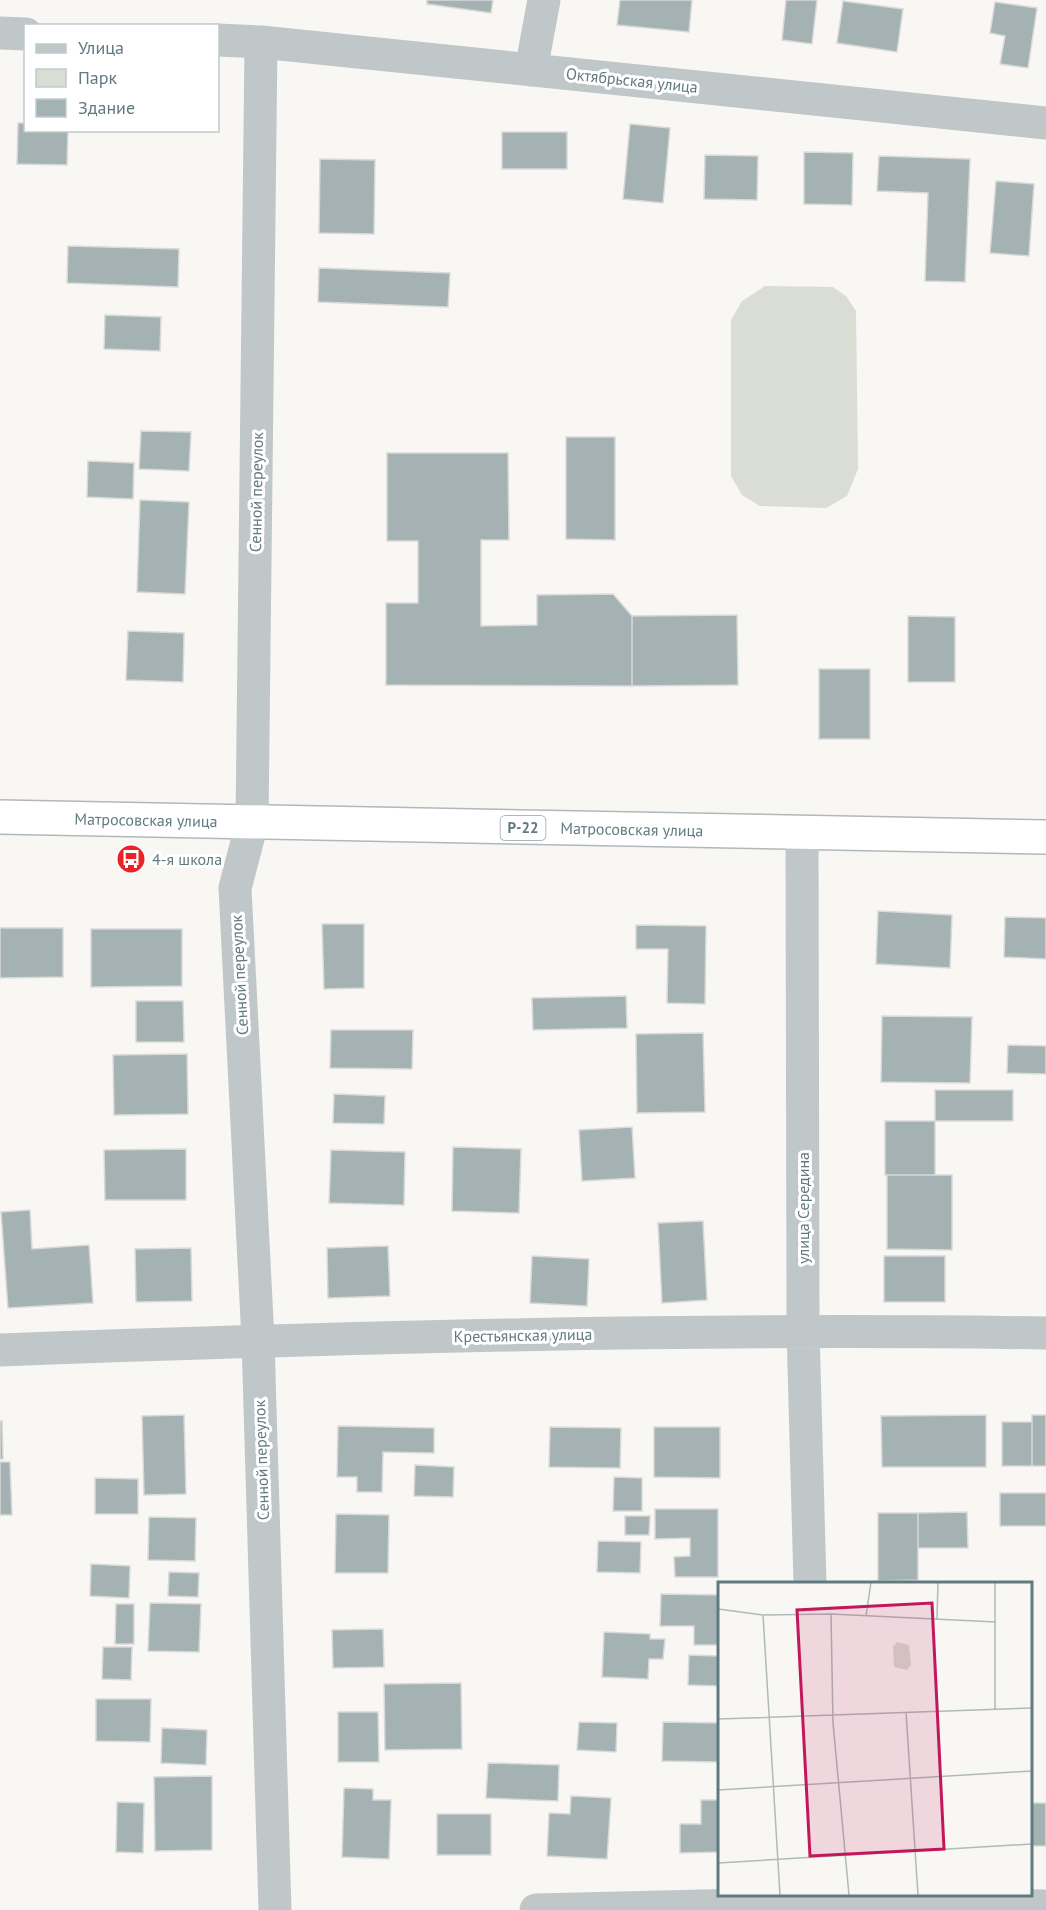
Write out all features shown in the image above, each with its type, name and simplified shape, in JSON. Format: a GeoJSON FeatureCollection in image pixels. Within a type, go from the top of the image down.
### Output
{"type":"FeatureCollection","features":[{"type":"Feature","properties":{"kind":"highway","name":"Матросовская улица"},"geometry":{"type":"LineString","coordinates":[[0,817],[1046,837]]}},
{"type":"Feature","properties":{"kind":"street"},"geometry":{"type":"LineString","coordinates":[[531,70],[544,0]]}},
{"type":"Feature","properties":{"kind":"street"},"geometry":{"type":"LineString","coordinates":[[0,33],[24,34]]}},
{"type":"Feature","properties":{"kind":"street","name":"Октябрьская улица"},"geometry":{"type":"LineString","coordinates":[[219,40],[261,42],[1046,123]]}},
{"type":"Feature","properties":{"kind":"street","name":"Сенной переулок"},"geometry":{"type":"LineString","coordinates":[[261,42],[252,823],[235,888],[258,1340],[275,1910]]}},
{"type":"Feature","properties":{"kind":"street","name":"улица Середина"},"geometry":{"type":"LineString","coordinates":[[802,833],[803,1330],[810,1582]]}},
{"type":"Feature","properties":{"kind":"street","name":"Крестьянская улица"},"geometry":{"type":"LineString","coordinates":[[0,1350],[258,1340],[803,1330],[1046,1333]]}},
{"type":"Feature","properties":{"kind":"street"},"geometry":{"type":"LineString","coordinates":[[536,1910],[820,1902],[1046,1906]]}},
{"type":"Feature","properties":{"kind":"green space"},"geometry":{"type":"Polygon","coordinates":[[[765,286],[833,287],[846,296],[856,311],[858,469],[847,496],[826,508],[760,506],[742,495],[731,476],[731,320],[742,301],[765,286]]]}},
{"type":"Feature","properties":{"kind":"building"},"geometry":{"type":"Polygon","coordinates":[[[427,0],[493,0],[491,13],[427,4],[427,0]]]}},
{"type":"Feature","properties":{"kind":"building"},"geometry":{"type":"Polygon","coordinates":[[[620,0],[692,0],[689,32],[617,25],[620,0]]]}},
{"type":"Feature","properties":{"kind":"building"},"geometry":{"type":"Polygon","coordinates":[[[786,0],[817,0],[812,44],[782,40],[786,0]]]}},
{"type":"Feature","properties":{"kind":"building"},"geometry":{"type":"Polygon","coordinates":[[[843,1],[903,9],[897,52],[837,43],[843,1]]]}},
{"type":"Feature","properties":{"kind":"building"},"geometry":{"type":"Polygon","coordinates":[[[995,2],[1037,8],[1028,68],[1000,64],[1005,36],[990,33],[995,2]]]}},
{"type":"Feature","properties":{"kind":"building"},"geometry":{"type":"Polygon","coordinates":[[[18,123],[24,123],[24,132],[68,132],[67,165],[17,164],[18,123]]]}},
{"type":"Feature","properties":{"kind":"building"},"geometry":{"type":"Polygon","coordinates":[[[630,124],[670,128],[663,203],[623,199],[630,124]]]}},
{"type":"Feature","properties":{"kind":"building"},"geometry":{"type":"Polygon","coordinates":[[[502,132],[567,132],[567,169],[502,169],[502,132]]]}},
{"type":"Feature","properties":{"kind":"building"},"geometry":{"type":"Polygon","coordinates":[[[804,152],[853,153],[852,205],[804,204],[804,152]]]}},
{"type":"Feature","properties":{"kind":"building"},"geometry":{"type":"Polygon","coordinates":[[[705,155],[758,156],[757,200],[704,199],[705,155]]]}},
{"type":"Feature","properties":{"kind":"building"},"geometry":{"type":"Polygon","coordinates":[[[879,156],[970,159],[965,282],[925,281],[928,193],[877,191],[879,156]]]}},
{"type":"Feature","properties":{"kind":"building"},"geometry":{"type":"Polygon","coordinates":[[[320,159],[375,160],[374,234],[319,233],[320,159]]]}},
{"type":"Feature","properties":{"kind":"building"},"geometry":{"type":"Polygon","coordinates":[[[996,181],[1034,184],[1029,256],[990,253],[996,181]]]}},
{"type":"Feature","properties":{"kind":"building"},"geometry":{"type":"Polygon","coordinates":[[[68,246],[179,249],[178,287],[67,283],[68,246]]]}},
{"type":"Feature","properties":{"kind":"building"},"geometry":{"type":"Polygon","coordinates":[[[319,268],[450,273],[448,307],[318,302],[319,268]]]}},
{"type":"Feature","properties":{"kind":"building"},"geometry":{"type":"Polygon","coordinates":[[[105,315],[161,317],[160,351],[104,349],[105,315]]]}},
{"type":"Feature","properties":{"kind":"building"},"geometry":{"type":"Polygon","coordinates":[[[141,431],[191,432],[189,471],[139,469],[141,431]]]}},
{"type":"Feature","properties":{"kind":"building"},"geometry":{"type":"Polygon","coordinates":[[[566,437],[615,437],[615,540],[566,539],[566,437]]]}},
{"type":"Feature","properties":{"kind":"building"},"geometry":{"type":"Polygon","coordinates":[[[387,453],[508,453],[509,540],[481,540],[481,626],[537,625],[537,595],[613,594],[632,616],[632,686],[386,685],[386,603],[418,603],[418,541],[387,541],[387,453]]]}},
{"type":"Feature","properties":{"kind":"building"},"geometry":{"type":"Polygon","coordinates":[[[88,461],[134,463],[133,499],[87,497],[88,461]]]}},
{"type":"Feature","properties":{"kind":"building"},"geometry":{"type":"Polygon","coordinates":[[[140,500],[189,502],[185,594],[137,592],[140,500]]]}},
{"type":"Feature","properties":{"kind":"building"},"geometry":{"type":"Polygon","coordinates":[[[737,615],[738,685],[632,686],[632,616],[737,615]]]}},
{"type":"Feature","properties":{"kind":"building"},"geometry":{"type":"Polygon","coordinates":[[[908,616],[955,617],[955,682],[908,682],[908,616]]]}},
{"type":"Feature","properties":{"kind":"building"},"geometry":{"type":"Polygon","coordinates":[[[128,631],[184,633],[183,682],[126,680],[128,631]]]}},
{"type":"Feature","properties":{"kind":"building"},"geometry":{"type":"Polygon","coordinates":[[[819,669],[870,669],[870,739],[819,739],[819,669]]]}},
{"type":"Feature","properties":{"kind":"building"},"geometry":{"type":"Polygon","coordinates":[[[878,911],[952,915],[950,968],[876,964],[878,911]]]}},
{"type":"Feature","properties":{"kind":"building"},"geometry":{"type":"Polygon","coordinates":[[[1005,917],[1046,918],[1046,959],[1004,957],[1005,917]]]}},
{"type":"Feature","properties":{"kind":"building"},"geometry":{"type":"Polygon","coordinates":[[[322,924],[364,924],[364,988],[324,989],[322,924]]]}},
{"type":"Feature","properties":{"kind":"building"},"geometry":{"type":"Polygon","coordinates":[[[636,925],[706,926],[705,1004],[667,1003],[668,949],[636,949],[636,925]]]}},
{"type":"Feature","properties":{"kind":"building"},"geometry":{"type":"Polygon","coordinates":[[[0,928],[63,928],[63,977],[0,978],[0,928]]]}},
{"type":"Feature","properties":{"kind":"building"},"geometry":{"type":"Polygon","coordinates":[[[91,929],[182,929],[182,986],[91,987],[91,929]]]}},
{"type":"Feature","properties":{"kind":"building"},"geometry":{"type":"Polygon","coordinates":[[[626,996],[627,1028],[533,1030],[532,998],[626,996]]]}},
{"type":"Feature","properties":{"kind":"building"},"geometry":{"type":"Polygon","coordinates":[[[136,1001],[183,1001],[184,1042],[136,1042],[136,1001]]]}},
{"type":"Feature","properties":{"kind":"building"},"geometry":{"type":"Polygon","coordinates":[[[882,1016],[972,1017],[970,1083],[881,1082],[882,1016]]]}},
{"type":"Feature","properties":{"kind":"building"},"geometry":{"type":"Polygon","coordinates":[[[331,1030],[413,1030],[412,1069],[330,1068],[331,1030]]]}},
{"type":"Feature","properties":{"kind":"building"},"geometry":{"type":"Polygon","coordinates":[[[703,1033],[705,1112],[637,1113],[636,1034],[703,1033]]]}},
{"type":"Feature","properties":{"kind":"building"},"geometry":{"type":"Polygon","coordinates":[[[1008,1045],[1046,1046],[1046,1074],[1007,1073],[1008,1045]]]}},
{"type":"Feature","properties":{"kind":"building"},"geometry":{"type":"Polygon","coordinates":[[[187,1054],[188,1114],[114,1115],[113,1055],[187,1054]]]}},
{"type":"Feature","properties":{"kind":"building"},"geometry":{"type":"Polygon","coordinates":[[[935,1090],[1013,1090],[1013,1121],[935,1121],[935,1090]]]}},
{"type":"Feature","properties":{"kind":"building"},"geometry":{"type":"Polygon","coordinates":[[[334,1094],[385,1096],[384,1124],[333,1123],[334,1094]]]}},
{"type":"Feature","properties":{"kind":"building"},"geometry":{"type":"Polygon","coordinates":[[[885,1121],[935,1121],[935,1175],[885,1175],[885,1121]]]}},
{"type":"Feature","properties":{"kind":"building"},"geometry":{"type":"Polygon","coordinates":[[[632,1127],[635,1178],[582,1181],[579,1130],[632,1127]]]}},
{"type":"Feature","properties":{"kind":"building"},"geometry":{"type":"Polygon","coordinates":[[[453,1147],[521,1149],[519,1213],[452,1211],[453,1147]]]}},
{"type":"Feature","properties":{"kind":"building"},"geometry":{"type":"Polygon","coordinates":[[[186,1149],[186,1200],[105,1200],[104,1150],[186,1149]]]}},
{"type":"Feature","properties":{"kind":"building"},"geometry":{"type":"Polygon","coordinates":[[[331,1150],[405,1152],[404,1205],[329,1203],[331,1150]]]}},
{"type":"Feature","properties":{"kind":"building"},"geometry":{"type":"Polygon","coordinates":[[[887,1175],[952,1175],[952,1250],[887,1249],[887,1175]]]}},
{"type":"Feature","properties":{"kind":"building"},"geometry":{"type":"Polygon","coordinates":[[[30,1210],[32,1249],[89,1245],[93,1303],[8,1308],[1,1212],[30,1210]]]}},
{"type":"Feature","properties":{"kind":"building"},"geometry":{"type":"Polygon","coordinates":[[[703,1221],[707,1300],[662,1303],[658,1223],[703,1221]]]}},
{"type":"Feature","properties":{"kind":"building"},"geometry":{"type":"Polygon","coordinates":[[[388,1246],[390,1296],[328,1298],[327,1248],[388,1246]]]}},
{"type":"Feature","properties":{"kind":"building"},"geometry":{"type":"Polygon","coordinates":[[[191,1248],[192,1301],[136,1302],[135,1249],[191,1248]]]}},
{"type":"Feature","properties":{"kind":"building"},"geometry":{"type":"Polygon","coordinates":[[[532,1256],[589,1259],[587,1306],[530,1303],[532,1256]]]}},
{"type":"Feature","properties":{"kind":"building"},"geometry":{"type":"Polygon","coordinates":[[[884,1256],[945,1256],[945,1302],[884,1302],[884,1256]]]}},
{"type":"Feature","properties":{"kind":"building"},"geometry":{"type":"Polygon","coordinates":[[[184,1415],[186,1494],[144,1495],[142,1416],[184,1415]]]}},
{"type":"Feature","properties":{"kind":"building"},"geometry":{"type":"Polygon","coordinates":[[[986,1415],[986,1467],[882,1467],[881,1416],[986,1415]]]}},
{"type":"Feature","properties":{"kind":"building"},"geometry":{"type":"Polygon","coordinates":[[[1032,1415],[1046,1415],[1046,1466],[1032,1466],[1032,1415]]]}},
{"type":"Feature","properties":{"kind":"building"},"geometry":{"type":"Polygon","coordinates":[[[0,1421],[2,1421],[3,1459],[0,1459],[0,1421]]]}},
{"type":"Feature","properties":{"kind":"building"},"geometry":{"type":"Polygon","coordinates":[[[1002,1422],[1032,1422],[1032,1466],[1002,1466],[1002,1422]]]}},
{"type":"Feature","properties":{"kind":"building"},"geometry":{"type":"Polygon","coordinates":[[[338,1426],[434,1428],[434,1453],[383,1452],[382,1492],[357,1492],[357,1477],[337,1477],[338,1426]]]}},
{"type":"Feature","properties":{"kind":"building"},"geometry":{"type":"Polygon","coordinates":[[[550,1427],[621,1428],[620,1468],[549,1467],[550,1427]]]}},
{"type":"Feature","properties":{"kind":"building"},"geometry":{"type":"Polygon","coordinates":[[[654,1427],[720,1427],[720,1478],[654,1477],[654,1427]]]}},
{"type":"Feature","properties":{"kind":"building"},"geometry":{"type":"Polygon","coordinates":[[[0,1462],[10,1462],[12,1515],[0,1515],[0,1462]]]}},
{"type":"Feature","properties":{"kind":"building"},"geometry":{"type":"Polygon","coordinates":[[[415,1465],[454,1467],[453,1497],[414,1496],[415,1465]]]}},
{"type":"Feature","properties":{"kind":"building"},"geometry":{"type":"Polygon","coordinates":[[[614,1477],[642,1478],[642,1511],[613,1511],[614,1477]]]}},
{"type":"Feature","properties":{"kind":"building"},"geometry":{"type":"Polygon","coordinates":[[[95,1478],[138,1479],[138,1514],[95,1514],[95,1478]]]}},
{"type":"Feature","properties":{"kind":"building"},"geometry":{"type":"Polygon","coordinates":[[[1000,1493],[1046,1493],[1046,1526],[1000,1526],[1000,1493]]]}},
{"type":"Feature","properties":{"kind":"building"},"geometry":{"type":"Polygon","coordinates":[[[655,1509],[718,1509],[718,1577],[675,1577],[674,1557],[690,1556],[690,1538],[655,1539],[655,1509]]]}},
{"type":"Feature","properties":{"kind":"building"},"geometry":{"type":"Polygon","coordinates":[[[967,1512],[968,1548],[918,1548],[918,1513],[967,1512]]]}},
{"type":"Feature","properties":{"kind":"building"},"geometry":{"type":"Polygon","coordinates":[[[878,1513],[918,1513],[918,1580],[878,1581],[878,1513]]]}},
{"type":"Feature","properties":{"kind":"building"},"geometry":{"type":"Polygon","coordinates":[[[336,1514],[389,1515],[388,1573],[335,1573],[336,1514]]]}},
{"type":"Feature","properties":{"kind":"building"},"geometry":{"type":"Polygon","coordinates":[[[625,1516],[650,1516],[649,1535],[625,1535],[625,1516]]]}},
{"type":"Feature","properties":{"kind":"building"},"geometry":{"type":"Polygon","coordinates":[[[149,1517],[196,1518],[195,1561],[148,1560],[149,1517]]]}},
{"type":"Feature","properties":{"kind":"building"},"geometry":{"type":"Polygon","coordinates":[[[598,1541],[641,1542],[640,1573],[597,1572],[598,1541]]]}},
{"type":"Feature","properties":{"kind":"building"},"geometry":{"type":"Polygon","coordinates":[[[91,1564],[130,1566],[129,1598],[90,1596],[91,1564]]]}},
{"type":"Feature","properties":{"kind":"building"},"geometry":{"type":"Polygon","coordinates":[[[169,1572],[199,1573],[198,1597],[168,1596],[169,1572]]]}},
{"type":"Feature","properties":{"kind":"building"},"geometry":{"type":"Polygon","coordinates":[[[661,1594],[718,1595],[718,1645],[694,1645],[694,1626],[660,1626],[661,1594]]]}},
{"type":"Feature","properties":{"kind":"building"},"geometry":{"type":"Polygon","coordinates":[[[150,1603],[201,1604],[199,1652],[148,1651],[150,1603]]]}},
{"type":"Feature","properties":{"kind":"building"},"geometry":{"type":"Polygon","coordinates":[[[116,1604],[134,1604],[134,1644],[115,1644],[116,1604]]]}},
{"type":"Feature","properties":{"kind":"building"},"geometry":{"type":"Polygon","coordinates":[[[383,1629],[384,1667],[333,1668],[332,1630],[383,1629]]]}},
{"type":"Feature","properties":{"kind":"building"},"geometry":{"type":"Polygon","coordinates":[[[604,1632],[650,1634],[650,1639],[665,1639],[663,1659],[649,1659],[648,1679],[602,1677],[604,1632]]]}},
{"type":"Feature","properties":{"kind":"building"},"geometry":{"type":"Polygon","coordinates":[[[103,1647],[132,1647],[131,1680],[102,1679],[103,1647]]]}},
{"type":"Feature","properties":{"kind":"building"},"geometry":{"type":"Polygon","coordinates":[[[689,1655],[718,1656],[718,1686],[688,1685],[689,1655]]]}},
{"type":"Feature","properties":{"kind":"building"},"geometry":{"type":"Polygon","coordinates":[[[461,1683],[462,1749],[385,1750],[384,1684],[461,1683]]]}},
{"type":"Feature","properties":{"kind":"building"},"geometry":{"type":"Polygon","coordinates":[[[96,1699],[151,1699],[150,1742],[96,1741],[96,1699]]]}},
{"type":"Feature","properties":{"kind":"building"},"geometry":{"type":"Polygon","coordinates":[[[338,1712],[378,1712],[379,1762],[338,1762],[338,1712]]]}},
{"type":"Feature","properties":{"kind":"building"},"geometry":{"type":"Polygon","coordinates":[[[579,1722],[617,1723],[616,1752],[577,1750],[579,1722]]]}},
{"type":"Feature","properties":{"kind":"building"},"geometry":{"type":"Polygon","coordinates":[[[663,1722],[718,1723],[718,1762],[662,1761],[663,1722]]]}},
{"type":"Feature","properties":{"kind":"building"},"geometry":{"type":"Polygon","coordinates":[[[162,1728],[207,1730],[206,1765],[161,1763],[162,1728]]]}},
{"type":"Feature","properties":{"kind":"building"},"geometry":{"type":"Polygon","coordinates":[[[488,1763],[559,1765],[558,1801],[486,1798],[488,1763]]]}},
{"type":"Feature","properties":{"kind":"building"},"geometry":{"type":"Polygon","coordinates":[[[212,1776],[212,1850],[155,1851],[154,1777],[212,1776]]]}},
{"type":"Feature","properties":{"kind":"building"},"geometry":{"type":"Polygon","coordinates":[[[344,1788],[373,1789],[373,1800],[391,1800],[389,1859],[342,1857],[344,1788]]]}},
{"type":"Feature","properties":{"kind":"building"},"geometry":{"type":"Polygon","coordinates":[[[571,1796],[611,1798],[607,1859],[547,1856],[549,1813],[570,1814],[571,1796]]]}},
{"type":"Feature","properties":{"kind":"building"},"geometry":{"type":"Polygon","coordinates":[[[701,1800],[718,1800],[718,1852],[680,1853],[680,1824],[701,1824],[701,1800]]]}},
{"type":"Feature","properties":{"kind":"building"},"geometry":{"type":"Polygon","coordinates":[[[117,1802],[144,1803],[143,1853],[116,1852],[117,1802]]]}},
{"type":"Feature","properties":{"kind":"building"},"geometry":{"type":"Polygon","coordinates":[[[1031,1803],[1046,1803],[1046,1846],[1031,1846],[1031,1803]]]}},
{"type":"Feature","properties":{"kind":"building"},"geometry":{"type":"Polygon","coordinates":[[[437,1814],[491,1814],[491,1855],[437,1855],[437,1814]]]}},
{"type":"Feature","properties":{"kind":"place","name":"4-я школа"},"geometry":{"type":"Point","coordinates":[131,859]}}]}
